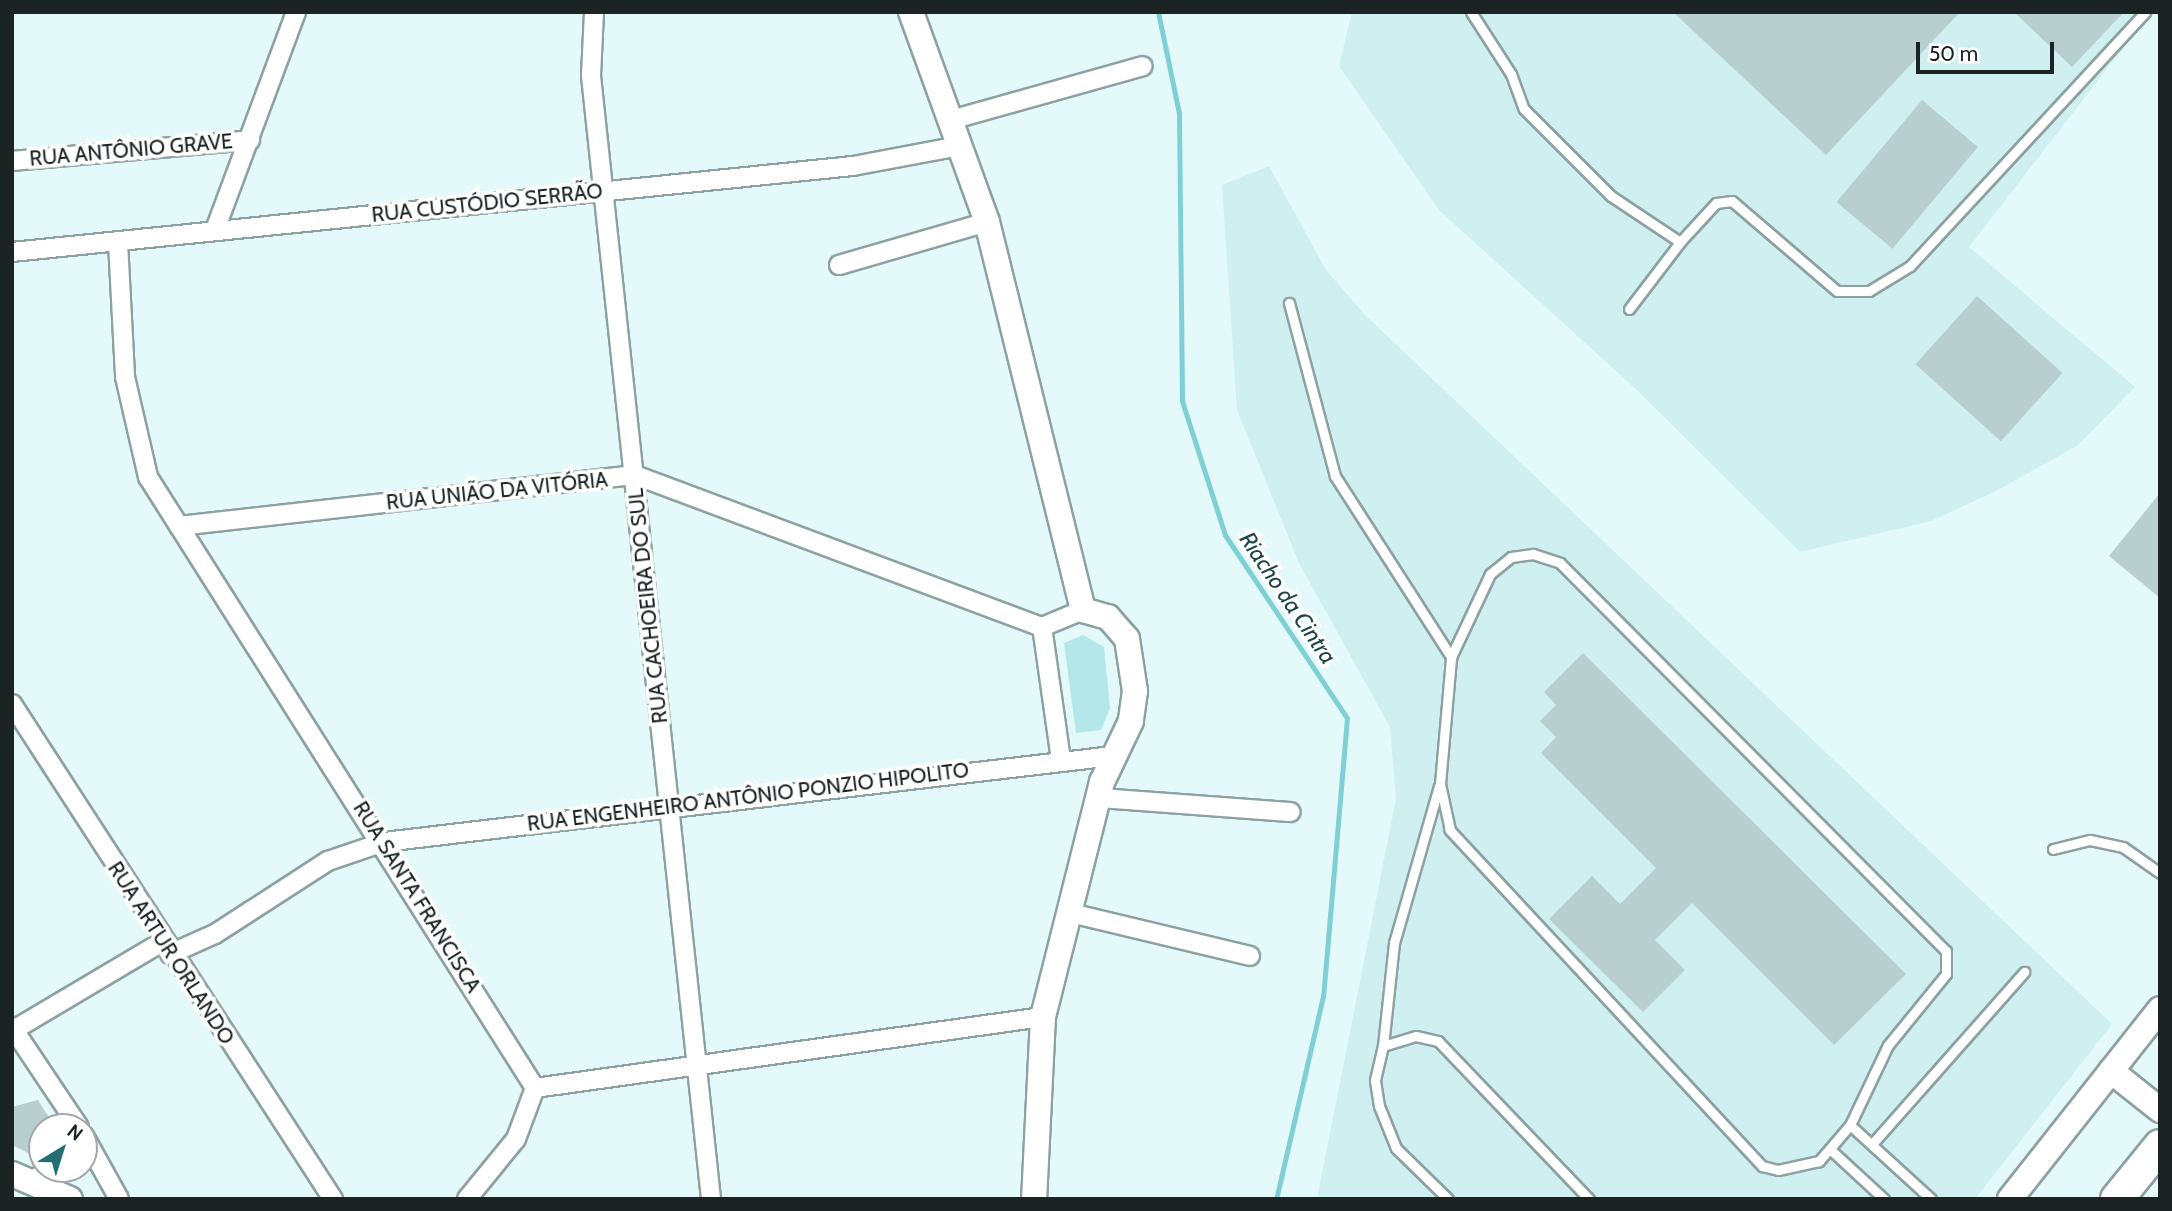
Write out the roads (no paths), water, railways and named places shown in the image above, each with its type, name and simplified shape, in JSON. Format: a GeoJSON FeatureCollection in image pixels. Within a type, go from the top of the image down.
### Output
{"type":"FeatureCollection","features":[{"type":"Feature","properties":{"kind":"highway"},"geometry":{"type":"LineString","coordinates":[[2117,1199],[2160,1146]]}},
{"type":"Feature","properties":{"kind":"street"},"geometry":{"type":"LineString","coordinates":[[215,230],[296,12]]}},
{"type":"Feature","properties":{"kind":"street","name":"RUA CACHOEIRA DO SUL"},"geometry":{"type":"LineString","coordinates":[[594,12],[591,76],[635,475],[667,807],[701,1067],[711,1199]]}},
{"type":"Feature","properties":{"kind":"street"},"geometry":{"type":"LineString","coordinates":[[911,12],[987,222],[1083,610]]}},
{"type":"Feature","properties":{"kind":"street"},"geometry":{"type":"LineString","coordinates":[[951,120],[1143,66]]}},
{"type":"Feature","properties":{"kind":"street","name":"RUA ANTÔNIO GRAVE"},"geometry":{"type":"LineString","coordinates":[[12,161],[250,140]]}},
{"type":"Feature","properties":{"kind":"street","name":"RUA CUSTÓDIO SERRÃO"},"geometry":{"type":"LineString","coordinates":[[12,252],[853,166],[960,146]]}},
{"type":"Feature","properties":{"kind":"street"},"geometry":{"type":"LineString","coordinates":[[839,265],[987,222]]}},
{"type":"Feature","properties":{"kind":"street","name":"RUA SANTA FRANCISCA"},"geometry":{"type":"LineString","coordinates":[[118,242],[131,423],[148,477],[384,842],[535,1088]]}},
{"type":"Feature","properties":{"kind":"street","name":"RUA UNIÃO DA VITÓRIA"},"geometry":{"type":"LineString","coordinates":[[179,526],[635,475],[1042,627]]}},
{"type":"Feature","properties":{"kind":"street"},"geometry":{"type":"LineString","coordinates":[[1034,1199],[1043,1017],[1099,798],[1113,756],[1131,721],[1135,691],[1127,639],[1108,617],[1083,610],[1042,627],[1061,760]]}},
{"type":"Feature","properties":{"kind":"street","name":"RUA ARTUR ORLANDO"},"geometry":{"type":"LineString","coordinates":[[12,704],[166,948],[333,1199]]}},
{"type":"Feature","properties":{"kind":"street","name":"RUA ENGENHEIRO ANTÔNIO PONZIO HIPOLITO"},"geometry":{"type":"LineString","coordinates":[[13,1030],[166,948],[215,934],[327,861],[384,842],[1061,760],[1113,756]]}},
{"type":"Feature","properties":{"kind":"street"},"geometry":{"type":"LineString","coordinates":[[1099,798],[1290,812]]}},
{"type":"Feature","properties":{"kind":"street"},"geometry":{"type":"LineString","coordinates":[[1070,913],[1250,956]]}},
{"type":"Feature","properties":{"kind":"street"},"geometry":{"type":"LineString","coordinates":[[2010,1199],[2111,1071],[2152,1034],[2160,1009]]}},
{"type":"Feature","properties":{"kind":"street"},"geometry":{"type":"LineString","coordinates":[[467,1199],[516,1139],[535,1088],[701,1067],[1043,1017]]}},
{"type":"Feature","properties":{"kind":"street"},"geometry":{"type":"LineString","coordinates":[[13,1030],[69,1113]]}},
{"type":"Feature","properties":{"kind":"street"},"geometry":{"type":"LineString","coordinates":[[2111,1071],[2160,1110]]}},
{"type":"Feature","properties":{"kind":"street"},"geometry":{"type":"LineString","coordinates":[[98,1161],[119,1199]]}},
{"type":"Feature","properties":{"kind":"street"},"geometry":{"type":"LineString","coordinates":[[44,1183],[70,1199]]}},
{"type":"Feature","properties":{"kind":"lane"},"geometry":{"type":"LineString","coordinates":[[1471,12],[1511,74],[1524,109],[1611,196],[1679,242]]}},
{"type":"Feature","properties":{"kind":"lane"},"geometry":{"type":"LineString","coordinates":[[1629,309],[1679,242],[1716,203],[1732,201],[1837,291],[1869,290],[1910,266],[2145,12]]}},
{"type":"Feature","properties":{"kind":"lane"},"geometry":{"type":"LineString","coordinates":[[1289,303],[1335,476],[1451,657]]}},
{"type":"Feature","properties":{"kind":"lane"},"geometry":{"type":"LineString","coordinates":[[1440,784],[1450,830],[1762,1166],[1801,1168],[1832,1151],[1850,1125],[1888,1045],[1946,974],[1946,951],[1560,563],[1524,554],[1490,574],[1451,657],[1440,784],[1394,943],[1383,1045],[1375,1080],[1386,1128],[1448,1199]]}},
{"type":"Feature","properties":{"kind":"lane"},"geometry":{"type":"LineString","coordinates":[[2053,849],[2090,840],[2123,847],[2160,873]]}},
{"type":"Feature","properties":{"kind":"lane"},"geometry":{"type":"LineString","coordinates":[[1872,1144],[2024,972]]}},
{"type":"Feature","properties":{"kind":"lane"},"geometry":{"type":"LineString","coordinates":[[1383,1045],[1416,1035],[1438,1041],[1589,1199]]}},
{"type":"Feature","properties":{"kind":"lane"},"geometry":{"type":"LineString","coordinates":[[1850,1125],[1931,1199]]}},
{"type":"Feature","properties":{"kind":"lane"},"geometry":{"type":"LineString","coordinates":[[1832,1151],[1884,1199]]}},
{"type":"Feature","properties":{"kind":"waterway","name":"Riacho da Cintra"},"geometry":{"type":"LineString","coordinates":[[1158,12],[1179,113],[1182,401],[1225,535],[1347,718],[1323,996],[1276,1199]]}}]}
